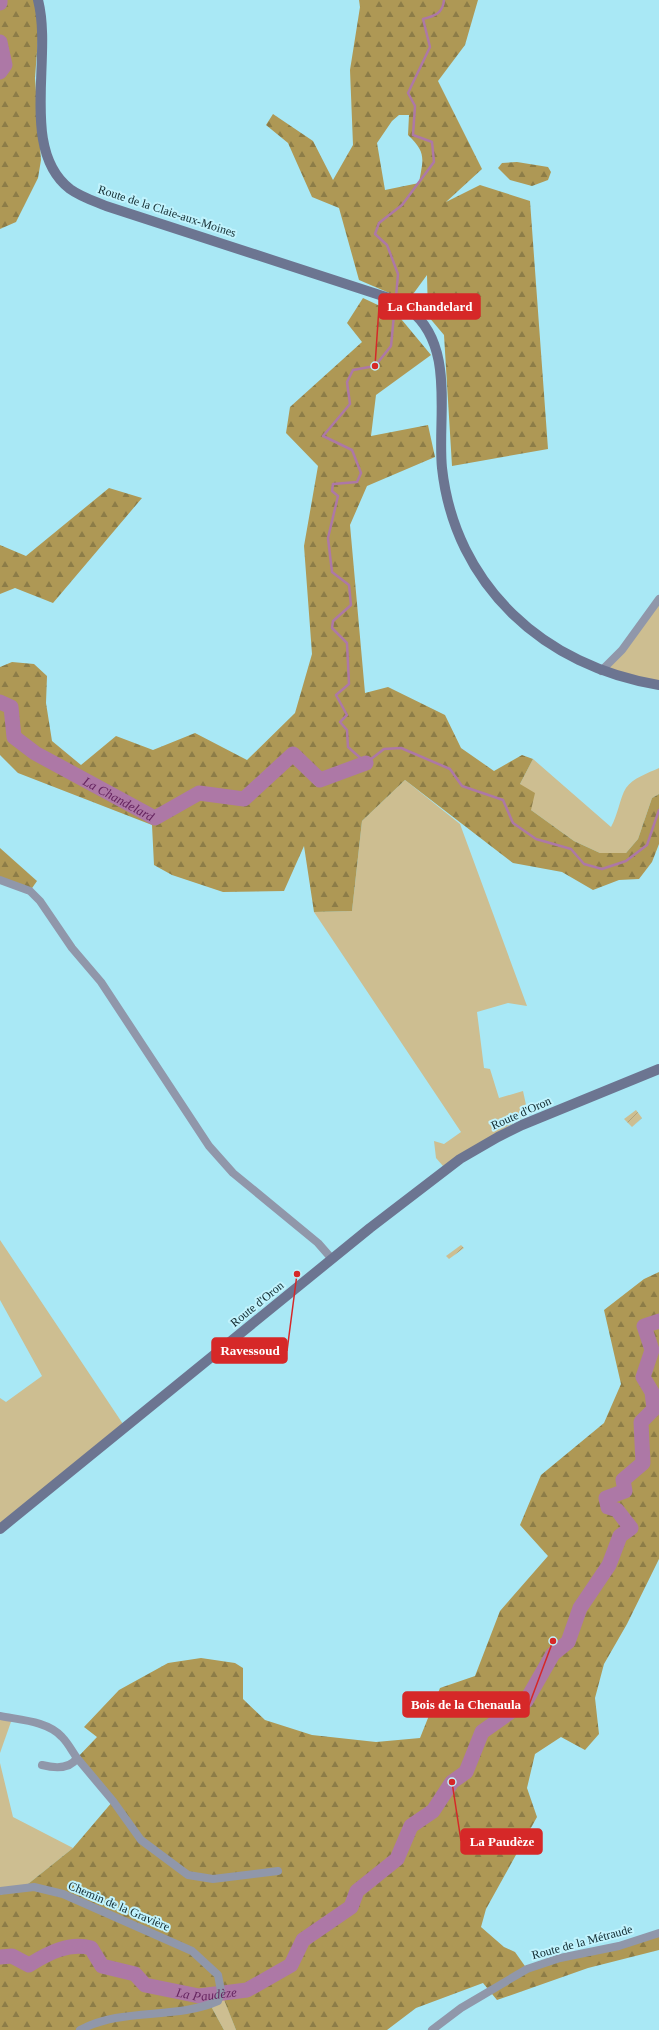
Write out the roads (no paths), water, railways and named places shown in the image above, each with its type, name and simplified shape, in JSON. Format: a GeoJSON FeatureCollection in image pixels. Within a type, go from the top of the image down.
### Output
{"type":"FeatureCollection","features":[{"type":"Feature","properties":{"kind":"main road","name":"Route de la Claie-aux-Moines"},"geometry":{"type":"LineString","coordinates":[[38,0],[42,30],[42,140],[48,161],[57,176],[70,189],[86,198],[106,206],[389,298],[409,309],[420,320],[431,338],[438,354],[441,379],[442,468],[450,509],[463,542],[478,572],[501,602],[528,629],[559,650],[601,671],[618,677],[659,685]]}},
{"type":"Feature","properties":{"kind":"main road","name":"Route d'Oron"},"geometry":{"type":"LineString","coordinates":[[0,1529],[332,1259],[441,1173],[477,1149],[522,1125],[659,1069]]}},
{"type":"Feature","properties":{"kind":"street"},"geometry":{"type":"LineString","coordinates":[[601,671],[622,650],[659,599]]}},
{"type":"Feature","properties":{"kind":"street"},"geometry":{"type":"LineString","coordinates":[[0,880],[30,891],[40,901],[72,948],[101,982],[209,1146],[233,1173],[318,1243],[332,1259]]}},
{"type":"Feature","properties":{"kind":"street"},"geometry":{"type":"LineString","coordinates":[[0,1716],[37,1724],[52,1729],[62,1736],[77,1758],[113,1801],[141,1840],[188,1875],[213,1879],[278,1871]]}},
{"type":"Feature","properties":{"kind":"street"},"geometry":{"type":"LineString","coordinates":[[42,1765],[51,1767],[67,1766],[74,1763],[77,1758]]}},
{"type":"Feature","properties":{"kind":"street","name":"Chemin de la Gravière"},"geometry":{"type":"LineString","coordinates":[[0,1891],[34,1888],[63,1894],[192,1951],[218,1975],[221,1991],[218,2001],[203,2008],[125,2015],[80,2030]]}},
{"type":"Feature","properties":{"kind":"street","name":"Route de la Métraude"},"geometry":{"type":"LineString","coordinates":[[432,2030],[462,2008],[527,1969],[560,1958],[619,1946],[659,1934]]}},
{"type":"Feature","properties":{"kind":"waterway","name":"La Chandelard"},"geometry":{"type":"LineString","coordinates":[[396,297],[398,274],[387,245],[375,234],[379,223],[402,205],[434,162],[432,142],[413,135],[415,106],[408,93],[430,47],[423,19],[438,13],[442,8],[444,0]]}},
{"type":"Feature","properties":{"kind":"waterway","name":"La Chandelard"},"geometry":{"type":"LineString","coordinates":[[0,42],[5,65],[0,72]]}},
{"type":"Feature","properties":{"kind":"waterway","name":"La Chandelard"},"geometry":{"type":"LineString","coordinates":[[395,304],[391,346],[375,366],[353,370],[347,382],[350,404],[323,436],[352,450],[361,473],[357,482],[333,484],[332,491],[338,496],[328,538],[332,572],[349,585],[351,605],[333,621],[332,628],[347,643],[349,684],[336,695],[347,715],[340,722],[347,730],[348,747],[366,763],[384,749],[401,748],[450,769],[462,786],[503,800],[513,823],[536,839],[571,849],[584,864],[602,869],[626,861],[647,845],[659,810]]}},
{"type":"Feature","properties":{"kind":"waterway","name":"La Chandelard"},"geometry":{"type":"LineString","coordinates":[[0,702],[11,707],[14,737],[35,753],[155,818],[199,793],[244,799],[293,754],[320,780],[366,763]]}},
{"type":"Feature","properties":{"kind":"waterway","name":"La Paudèze"},"geometry":{"type":"LineString","coordinates":[[0,1957],[12,1956],[29,1965],[44,1956],[59,1950],[75,1946],[91,1948],[102,1966],[135,1974],[145,1985],[199,1996],[247,1990],[291,1965],[303,1940],[351,1907],[357,1891],[397,1859],[411,1826],[433,1811],[452,1782],[466,1772],[482,1732],[526,1701],[553,1654],[568,1642],[580,1608],[609,1565],[620,1536],[631,1528],[617,1510],[608,1507],[606,1498],[625,1491],[623,1480],[643,1463],[641,1422],[654,1409],[652,1392],[643,1377],[652,1350],[644,1326],[659,1321]]}},
{"type":"Feature","properties":{"kind":"place","name":"La Chandelard"},"geometry":{"type":"Point","coordinates":[375,366]}},
{"type":"Feature","properties":{"kind":"place","name":"Ravessoud"},"geometry":{"type":"Point","coordinates":[297,1274]}},
{"type":"Feature","properties":{"kind":"place","name":"Bois de la Chenaula"},"geometry":{"type":"Point","coordinates":[553,1641]}},
{"type":"Feature","properties":{"kind":"place","name":"La Paudèze"},"geometry":{"type":"Point","coordinates":[452,1782]}}]}
